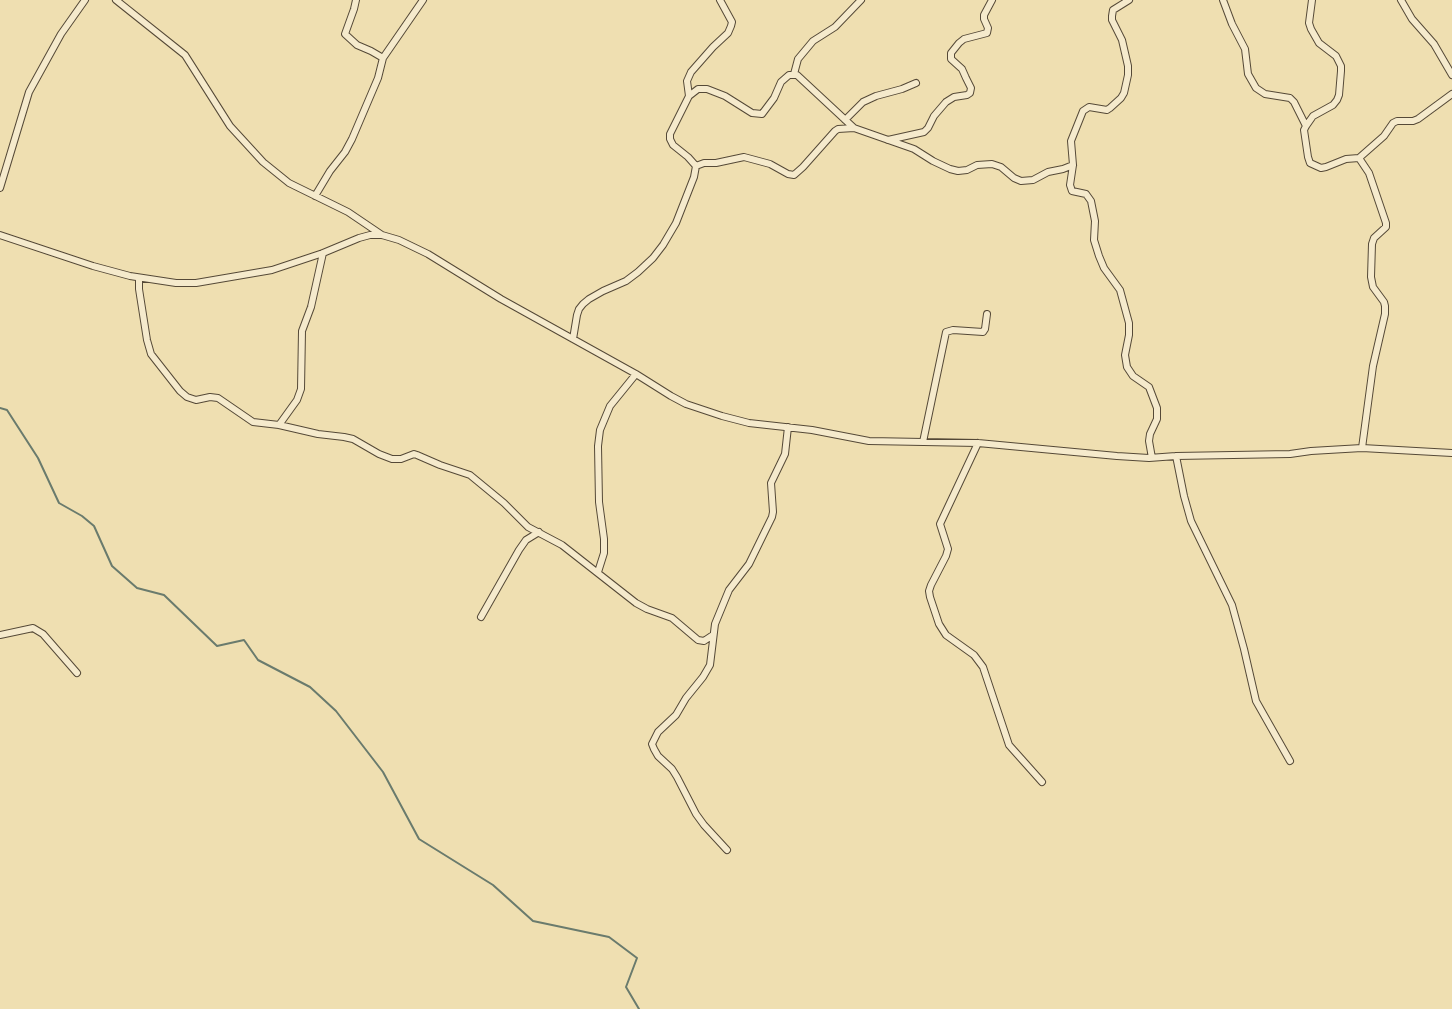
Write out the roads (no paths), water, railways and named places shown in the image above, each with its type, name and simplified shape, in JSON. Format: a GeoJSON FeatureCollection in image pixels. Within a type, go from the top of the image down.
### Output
{"type":"FeatureCollection","features":[{"type":"Feature","properties":{"kind":"street"},"geometry":{"type":"LineString","coordinates":[[0,188],[29,92],[61,34],[85,0]]}},
{"type":"Feature","properties":{"kind":"street"},"geometry":{"type":"LineString","coordinates":[[116,0],[185,55],[230,126],[263,162],[289,183],[348,212],[382,235]]}},
{"type":"Feature","properties":{"kind":"street"},"geometry":{"type":"LineString","coordinates":[[356,0],[344,34],[356,45],[383,58]]}},
{"type":"Feature","properties":{"kind":"street"},"geometry":{"type":"LineString","coordinates":[[316,196],[330,171],[352,139],[378,78],[383,58],[423,0]]}},
{"type":"Feature","properties":{"kind":"street"},"geometry":{"type":"LineString","coordinates":[[689,96],[687,81],[691,72],[712,47],[728,33],[732,26],[732,22],[720,0]]}},
{"type":"Feature","properties":{"kind":"street"},"geometry":{"type":"LineString","coordinates":[[794,74],[798,59],[814,41],[835,27],[861,0]]}},
{"type":"Feature","properties":{"kind":"street"},"geometry":{"type":"LineString","coordinates":[[888,140],[924,132],[946,102],[954,97],[970,93],[970,88],[962,69],[951,59],[951,53],[964,39],[987,32],[988,28],[984,15],[992,0]]}},
{"type":"Feature","properties":{"kind":"street"},"geometry":{"type":"LineString","coordinates":[[1129,0],[1113,10],[1112,16],[1122,40],[1128,66],[1124,93],[1107,110],[1089,107],[1083,111],[1071,141],[1073,165],[1070,188],[1074,192],[1086,194],[1091,200],[1095,221],[1094,240],[1104,268],[1120,290],[1129,322],[1130,335],[1125,355],[1127,367],[1133,376],[1149,387],[1157,408],[1157,419],[1149,441],[1152,458]]}},
{"type":"Feature","properties":{"kind":"street"},"geometry":{"type":"LineString","coordinates":[[1223,0],[1232,24],[1245,49],[1248,74],[1256,88],[1265,94],[1292,100],[1306,126]]}},
{"type":"Feature","properties":{"kind":"street"},"geometry":{"type":"LineString","coordinates":[[1312,0],[1309,23],[1311,29],[1318,43],[1336,56],[1341,66],[1341,71],[1337,100],[1333,105],[1313,116],[1304,130],[1310,163],[1321,168],[1346,159],[1359,158],[1381,140],[1393,123],[1418,119],[1452,94]]}},
{"type":"Feature","properties":{"kind":"street"},"geometry":{"type":"LineString","coordinates":[[1401,0],[1412,19],[1434,44],[1452,75]]}},
{"type":"Feature","properties":{"kind":"street"},"geometry":{"type":"LineString","coordinates":[[573,339],[577,315],[583,304],[603,291],[631,278],[653,258],[668,239],[676,223],[691,186],[696,166],[688,157],[673,146],[670,139],[672,129],[689,96],[698,89],[707,89],[725,96],[756,115],[762,114],[774,98],[781,82],[789,75],[794,74],[854,128],[914,149],[950,169],[958,171],[967,170],[977,165],[997,165],[1021,181],[1033,180],[1048,172],[1073,165]]}},
{"type":"Feature","properties":{"kind":"street"},"geometry":{"type":"LineString","coordinates":[[845,120],[863,102],[916,83]]}},
{"type":"Feature","properties":{"kind":"street"},"geometry":{"type":"LineString","coordinates":[[696,166],[744,157],[770,164],[788,174],[794,175],[803,168],[835,131],[838,129],[854,128]]}},
{"type":"Feature","properties":{"kind":"street"},"geometry":{"type":"LineString","coordinates":[[1359,158],[1369,173],[1386,223],[1386,228],[1373,240],[1371,257],[1370,277],[1373,287],[1384,302],[1385,314],[1371,376],[1362,448]]}},
{"type":"Feature","properties":{"kind":"street"},"geometry":{"type":"LineString","coordinates":[[0,235],[93,266],[139,278],[176,283],[196,283],[272,270],[323,253],[359,238],[370,235],[382,235],[399,240],[428,254],[500,299],[636,374],[678,400],[722,416],[749,423],[870,440],[978,443],[1152,458],[1290,454],[1362,448],[1452,454]]}},
{"type":"Feature","properties":{"kind":"street"},"geometry":{"type":"LineString","coordinates":[[279,425],[297,400],[302,389],[302,330],[311,307],[323,253]]}},
{"type":"Feature","properties":{"kind":"street"},"geometry":{"type":"LineString","coordinates":[[139,278],[147,340],[151,354],[188,397],[196,400],[210,397],[218,398],[254,422],[353,439],[392,459],[401,459],[414,454],[440,465],[459,470],[470,475],[504,503],[528,527],[562,545],[636,603],[646,609],[672,618],[698,640],[704,641],[713,635]]}},
{"type":"Feature","properties":{"kind":"street"},"geometry":{"type":"LineString","coordinates":[[923,442],[946,332],[953,330],[983,332],[986,329],[987,314]]}},
{"type":"Feature","properties":{"kind":"street"},"geometry":{"type":"LineString","coordinates":[[598,572],[604,553],[604,539],[599,502],[598,436],[610,406],[636,374]]}},
{"type":"Feature","properties":{"kind":"street"},"geometry":{"type":"LineString","coordinates":[[727,850],[696,814],[672,769],[658,756],[652,744],[658,732],[676,715],[686,698],[707,671],[712,659],[715,624],[729,590],[750,564],[758,543],[772,517],[771,483],[785,454],[788,427]]}},
{"type":"Feature","properties":{"kind":"street"},"geometry":{"type":"LineString","coordinates":[[978,443],[940,524],[940,529],[948,549],[931,585],[930,597],[939,624],[946,635],[974,655],[983,666],[1009,745],[1042,782]]}},
{"type":"Feature","properties":{"kind":"street"},"geometry":{"type":"LineString","coordinates":[[1176,456],[1191,521],[1232,605],[1256,701],[1290,761]]}},
{"type":"Feature","properties":{"kind":"street"},"geometry":{"type":"LineString","coordinates":[[481,617],[519,550],[526,540],[539,532]]}},
{"type":"Feature","properties":{"kind":"street"},"geometry":{"type":"LineString","coordinates":[[0,634],[32,628],[43,634],[77,673]]}},
{"type":"Feature","properties":{"kind":"waterway"},"geometry":{"type":"LineString","coordinates":[[0,408],[7,410],[38,458],[59,503],[82,516],[94,526],[112,566],[137,588],[164,595],[217,646],[244,640],[258,660],[310,687],[336,711],[383,772],[419,839],[493,885],[533,921],[609,937],[637,958],[626,987],[639,1009]]}}]}
